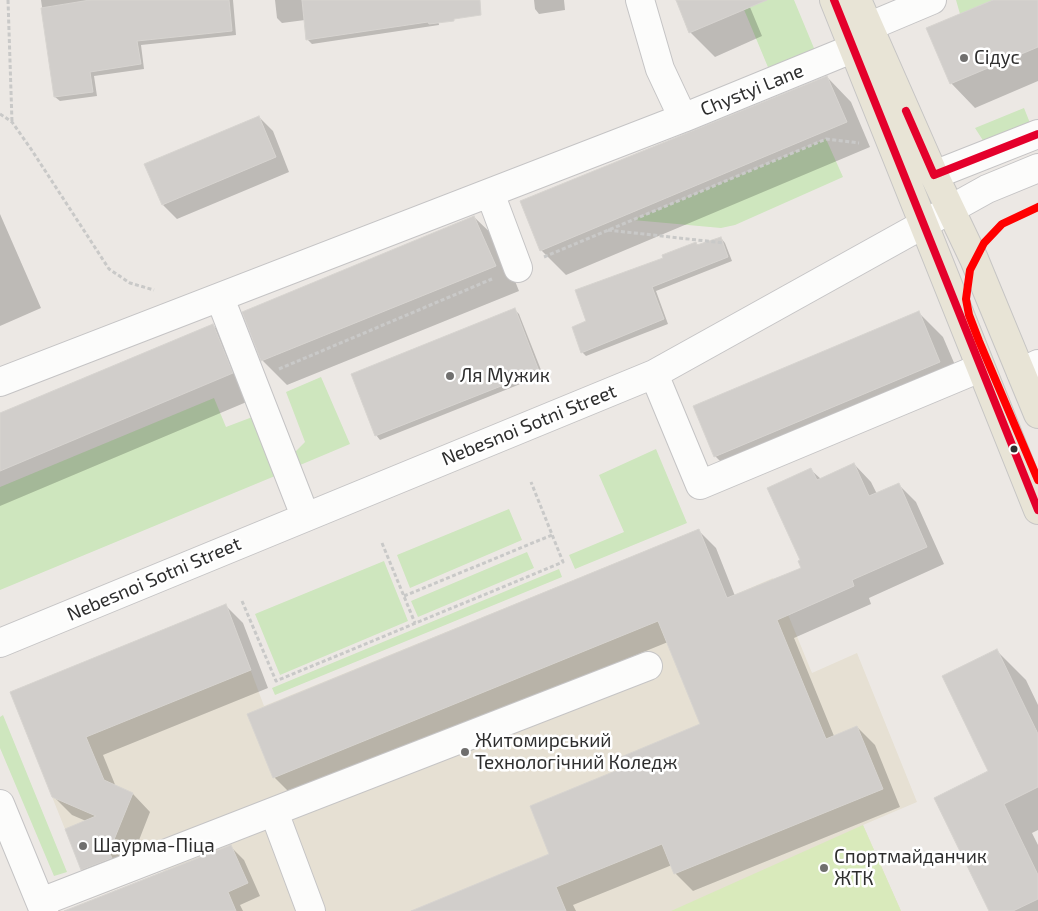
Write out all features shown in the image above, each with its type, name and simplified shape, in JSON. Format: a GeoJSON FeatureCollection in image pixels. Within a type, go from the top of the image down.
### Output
{"type":"FeatureCollection","features":[{"type":"Feature","properties":{"kind":"main road"},"geometry":{"type":"LineString","coordinates":[[834,0],[857,36],[952,210],[1029,368],[1038,414]]}},
{"type":"Feature","properties":{"kind":"main road"},"geometry":{"type":"LineString","coordinates":[[857,0],[857,36],[924,224],[1038,510]]}},
{"type":"Feature","properties":{"kind":"street","name":"Chystyi Lane"},"geometry":{"type":"LineString","coordinates":[[640,0],[660,70],[683,118],[932,0]]}},
{"type":"Feature","properties":{"kind":"street"},"geometry":{"type":"LineString","coordinates":[[0,382],[683,118]]}},
{"type":"Feature","properties":{"kind":"street"},"geometry":{"type":"LineString","coordinates":[[934,175],[1038,134]]}},
{"type":"Feature","properties":{"kind":"street","name":"Nebesnoi Sotni Street"},"geometry":{"type":"LineString","coordinates":[[0,643],[654,374],[987,189],[1038,168]]}},
{"type":"Feature","properties":{"kind":"street"},"geometry":{"type":"LineString","coordinates":[[490,193],[518,268]]}},
{"type":"Feature","properties":{"kind":"street"},"geometry":{"type":"LineString","coordinates":[[220,298],[305,516]]}},
{"type":"Feature","properties":{"kind":"street"},"geometry":{"type":"LineString","coordinates":[[654,374],[700,485],[980,368]]}},
{"type":"Feature","properties":{"kind":"street"},"geometry":{"type":"LineString","coordinates":[[0,804],[43,907],[274,812],[648,666]]}},
{"type":"Feature","properties":{"kind":"street"},"geometry":{"type":"LineString","coordinates":[[274,812],[311,911]]}},
{"type":"Feature","properties":{"kind":"path"},"geometry":{"type":"LineString","coordinates":[[8,0],[12,122]]}},
{"type":"Feature","properties":{"kind":"path"},"geometry":{"type":"LineString","coordinates":[[0,114],[12,122],[109,269],[130,283],[156,290]]}},
{"type":"Feature","properties":{"kind":"path"},"geometry":{"type":"LineString","coordinates":[[252,380],[826,139],[859,143]]}},
{"type":"Feature","properties":{"kind":"path"},"geometry":{"type":"LineString","coordinates":[[607,230],[724,243]]}},
{"type":"Feature","properties":{"kind":"path"},"geometry":{"type":"LineString","coordinates":[[242,600],[276,681],[563,562],[531,482]]}},
{"type":"Feature","properties":{"kind":"path"},"geometry":{"type":"LineString","coordinates":[[404,596],[552,535]]}},
{"type":"Feature","properties":{"kind":"path"},"geometry":{"type":"LineString","coordinates":[[382,543],[415,623]]}},
{"type":"Feature","properties":{"kind":"shaded area","name":"Житомирський Технологічний Коледж"},"geometry":{"type":"Polygon","coordinates":[[[699,529],[727,598],[773,578],[812,673],[857,653],[917,802],[863,825],[901,911],[183,911],[164,870],[90,899],[81,869],[10,692],[226,604],[264,706],[699,529]]]}},
{"type":"Feature","properties":{"kind":"green space"},"geometry":{"type":"Polygon","coordinates":[[[740,0],[794,0],[816,53],[770,72],[740,0]]]}},
{"type":"Feature","properties":{"kind":"green space"},"geometry":{"type":"Polygon","coordinates":[[[956,0],[993,0],[960,14],[956,0]]]}},
{"type":"Feature","properties":{"kind":"green space"},"geometry":{"type":"Polygon","coordinates":[[[1024,108],[1030,123],[984,142],[975,128],[1024,108]]]}},
{"type":"Feature","properties":{"kind":"green space"},"geometry":{"type":"Polygon","coordinates":[[[826,139],[843,177],[735,225],[721,228],[633,220],[826,139]]]}},
{"type":"Feature","properties":{"kind":"green space"},"geometry":{"type":"Polygon","coordinates":[[[321,377],[350,444],[293,468],[290,457],[305,442],[286,392],[321,377]]]}},
{"type":"Feature","properties":{"kind":"green space"},"geometry":{"type":"Polygon","coordinates":[[[214,398],[226,427],[255,416],[275,476],[0,590],[0,487],[214,398]]]}},
{"type":"Feature","properties":{"kind":"green space"},"geometry":{"type":"Polygon","coordinates":[[[656,449],[687,523],[575,569],[569,555],[624,532],[599,475],[656,449]]]}},
{"type":"Feature","properties":{"kind":"green space"},"geometry":{"type":"Polygon","coordinates":[[[509,509],[522,540],[410,588],[397,555],[509,509]]]}},
{"type":"Feature","properties":{"kind":"green space"},"geometry":{"type":"Polygon","coordinates":[[[527,552],[534,568],[418,617],[411,601],[527,552]]]}},
{"type":"Feature","properties":{"kind":"green space"},"geometry":{"type":"Polygon","coordinates":[[[384,561],[408,621],[280,675],[255,614],[384,561]]]}},
{"type":"Feature","properties":{"kind":"green space"},"geometry":{"type":"Polygon","coordinates":[[[559,569],[562,577],[275,695],[272,688],[559,569]]]}},
{"type":"Feature","properties":{"kind":"green space"},"geometry":{"type":"Polygon","coordinates":[[[3,715],[67,872],[54,876],[0,748],[0,717],[3,715]]]}},
{"type":"Feature","properties":{"kind":"green space","name":"Спортмайданчик ЖТК"},"geometry":{"type":"Polygon","coordinates":[[[863,825],[901,911],[671,911],[863,825]]]}},
{"type":"Feature","properties":{"kind":"building"},"geometry":{"type":"Polygon","coordinates":[[[90,0],[229,0],[232,31],[137,41],[141,64],[90,72],[93,92],[54,97],[41,8],[90,0]]]}},
{"type":"Feature","properties":{"kind":"building"},"geometry":{"type":"Polygon","coordinates":[[[302,0],[480,0],[481,15],[454,19],[454,21],[429,24],[428,22],[306,40],[302,0]]]}},
{"type":"Feature","properties":{"kind":"building"},"geometry":{"type":"Polygon","coordinates":[[[676,0],[767,0],[689,33],[676,0]]]}},
{"type":"Feature","properties":{"kind":"building"},"geometry":{"type":"Polygon","coordinates":[[[993,0],[1038,0],[1038,47],[950,84],[926,28],[993,0]]]}},
{"type":"Feature","properties":{"kind":"building"},"geometry":{"type":"Polygon","coordinates":[[[827,76],[847,122],[540,251],[520,201],[827,76]]]}},
{"type":"Feature","properties":{"kind":"building"},"geometry":{"type":"Polygon","coordinates":[[[259,116],[276,157],[162,205],[144,164],[259,116]]]}},
{"type":"Feature","properties":{"kind":"building"},"geometry":{"type":"Polygon","coordinates":[[[474,216],[496,266],[261,361],[242,312],[474,216]]]}},
{"type":"Feature","properties":{"kind":"building"},"geometry":{"type":"Polygon","coordinates":[[[721,237],[728,257],[652,287],[664,319],[581,353],[572,327],[586,321],[575,290],[663,258],[662,255],[696,242],[697,245],[721,237]]]}},
{"type":"Feature","properties":{"kind":"building"},"geometry":{"type":"Polygon","coordinates":[[[515,308],[539,371],[375,436],[351,374],[515,308]]]}},
{"type":"Feature","properties":{"kind":"building"},"geometry":{"type":"Polygon","coordinates":[[[919,311],[940,362],[714,457],[693,406],[919,311]]]}},
{"type":"Feature","properties":{"kind":"building"},"geometry":{"type":"Polygon","coordinates":[[[213,324],[233,373],[0,471],[0,413],[213,324]]]}},
{"type":"Feature","properties":{"kind":"building"},"geometry":{"type":"Polygon","coordinates":[[[854,463],[869,496],[899,483],[927,547],[852,580],[854,586],[777,620],[826,739],[857,726],[883,789],[674,874],[662,844],[556,887],[566,911],[411,911],[549,854],[530,806],[625,767],[621,757],[700,724],[658,621],[273,778],[247,714],[699,529],[727,598],[801,568],[798,561],[800,560],[767,488],[811,468],[817,480],[854,463]]]}},
{"type":"Feature","properties":{"kind":"building"},"geometry":{"type":"Polygon","coordinates":[[[226,604],[251,670],[86,737],[104,780],[133,793],[109,852],[112,858],[81,870],[65,829],[96,816],[52,797],[10,692],[226,604]]]}},
{"type":"Feature","properties":{"kind":"building"},"geometry":{"type":"Polygon","coordinates":[[[997,649],[1038,734],[1038,787],[1004,804],[1038,875],[1038,899],[1013,911],[989,911],[934,798],[988,771],[942,676],[997,649]]]}},
{"type":"Feature","properties":{"kind":"building"},"geometry":{"type":"Polygon","coordinates":[[[231,845],[248,883],[228,892],[236,911],[64,911],[231,845]]]}},
{"type":"Feature","properties":{"kind":"transit line"},"geometry":{"type":"LineString","coordinates":[[834,0],[1038,510]]}},
{"type":"Feature","properties":{"kind":"transit line"},"geometry":{"type":"LineString","coordinates":[[906,111],[934,175],[1038,134]]}},
{"type":"Feature","properties":{"kind":"transit line"},"geometry":{"type":"LineString","coordinates":[[1038,207],[1002,224],[984,243],[970,270],[966,299],[969,315],[979,341],[1038,480]]}},
{"type":"Feature","properties":{"kind":"place","name":"Сідус"},"geometry":{"type":"Point","coordinates":[964,58]}},
{"type":"Feature","properties":{"kind":"place","name":"Ля Мужик"},"geometry":{"type":"Point","coordinates":[450,376]}},
{"type":"Feature","properties":{"kind":"place","name":"Житомирський Технологічний Коледж"},"geometry":{"type":"Point","coordinates":[465,752]}},
{"type":"Feature","properties":{"kind":"place","name":"Шаурма-Піца"},"geometry":{"type":"Point","coordinates":[83,846]}},
{"type":"Feature","properties":{"kind":"place","name":"Спортмайданчик ЖТК"},"geometry":{"type":"Point","coordinates":[824,868]}}]}
